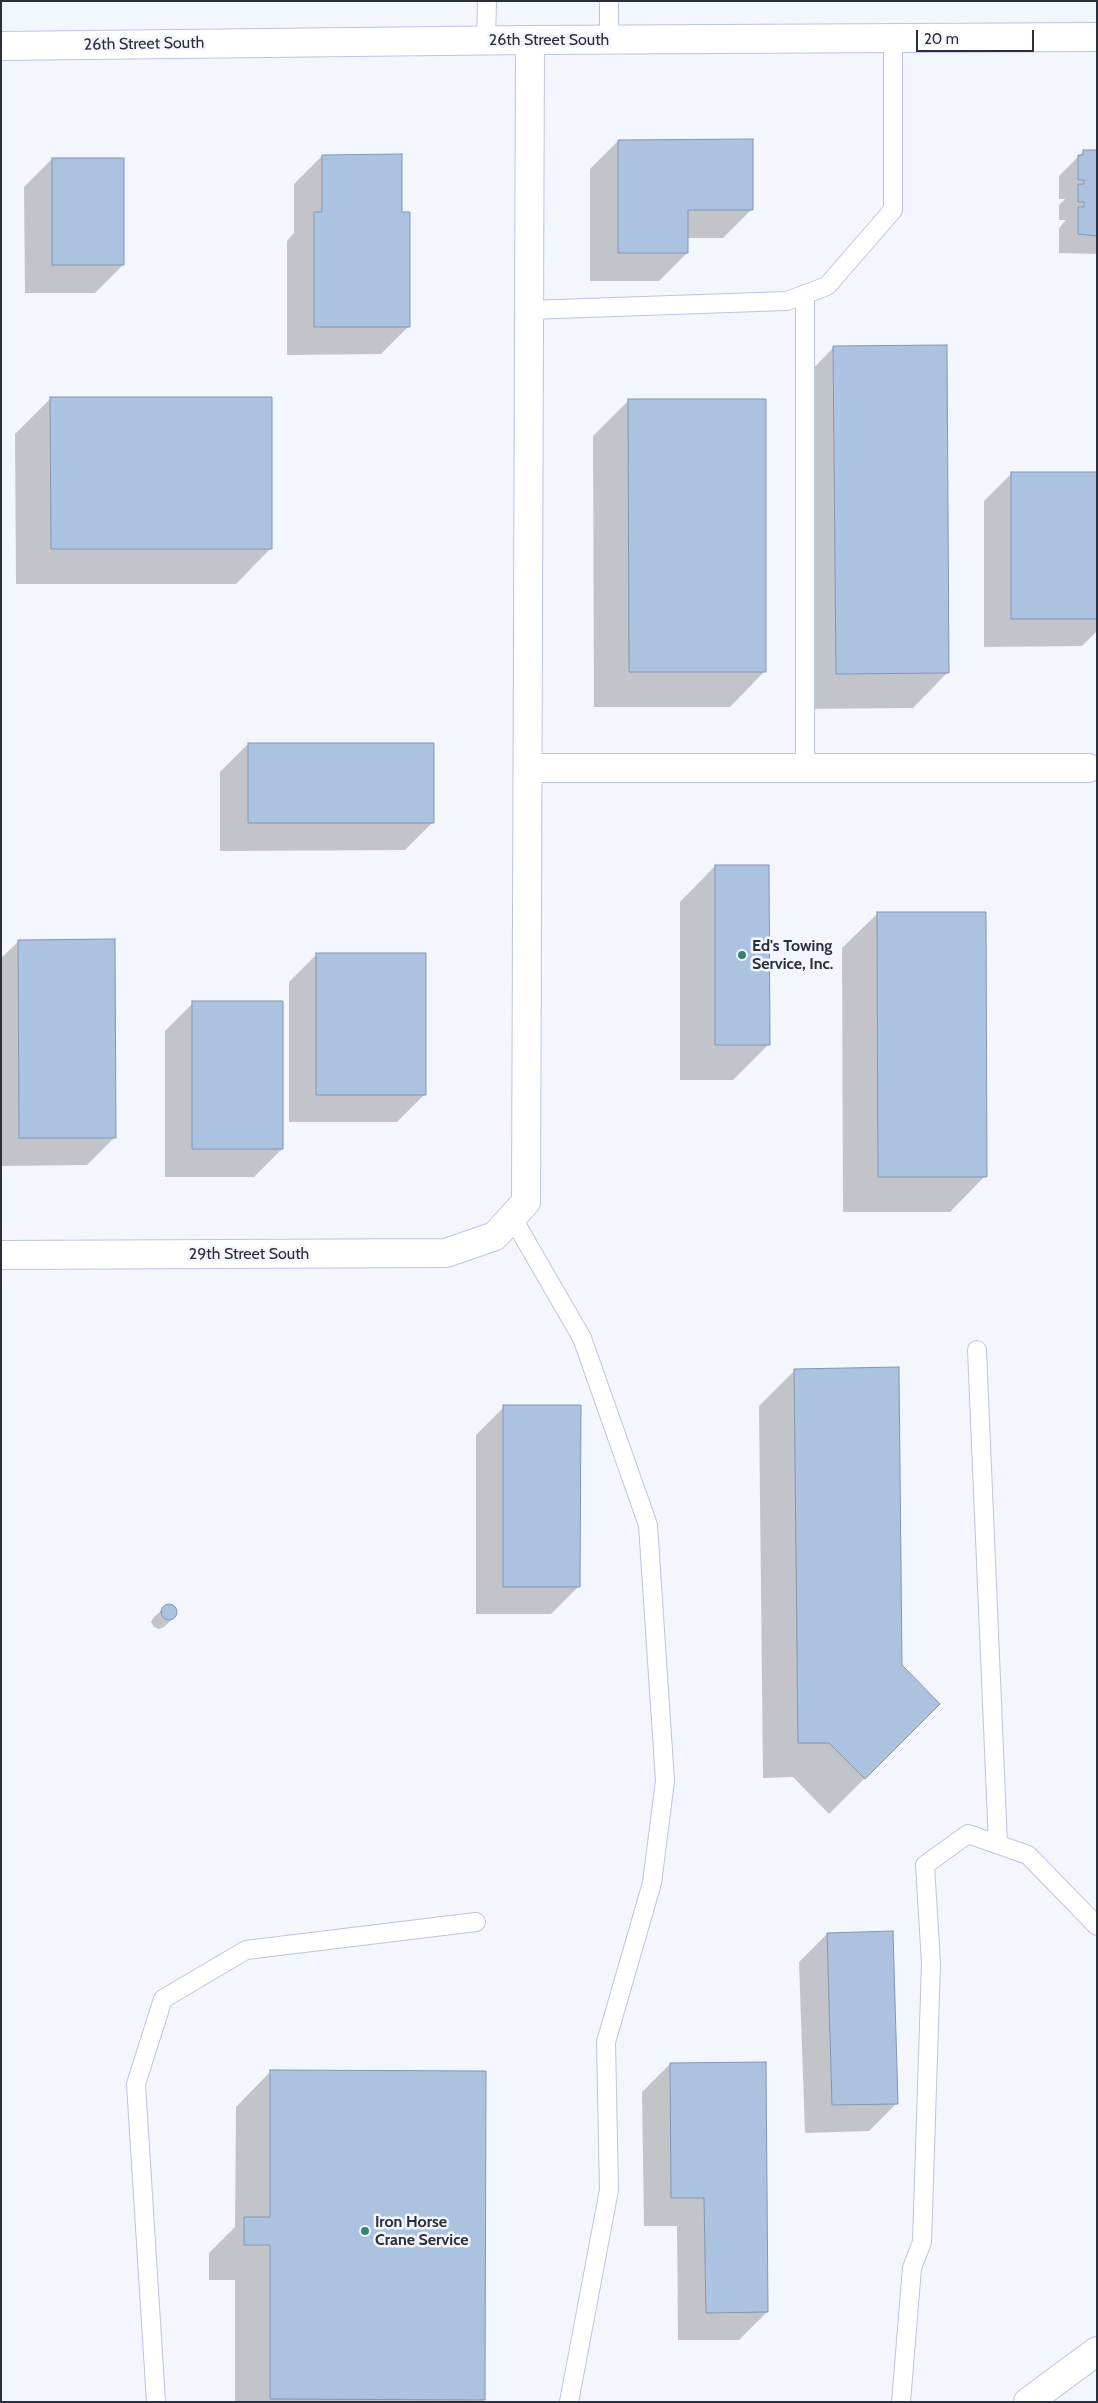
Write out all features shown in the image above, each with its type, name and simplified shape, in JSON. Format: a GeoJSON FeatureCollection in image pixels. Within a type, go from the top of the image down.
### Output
{"type":"FeatureCollection","features":[{"type":"Feature","properties":{"kind":"street","name":"26th Street South"},"geometry":{"type":"LineString","coordinates":[[1,46],[486,40],[1097,37]]}},
{"type":"Feature","properties":{"kind":"street"},"geometry":{"type":"LineString","coordinates":[[503,1227],[526,1202],[530,40]]}},
{"type":"Feature","properties":{"kind":"street"},"geometry":{"type":"LineString","coordinates":[[528,768],[1088,768]]}},
{"type":"Feature","properties":{"kind":"street","name":"29th Street South"},"geometry":{"type":"LineString","coordinates":[[1,1255],[446,1253],[503,1227]]}},
{"type":"Feature","properties":{"kind":"street"},"geometry":{"type":"LineString","coordinates":[[1028,2402],[1097,2351]]}},
{"type":"Feature","properties":{"kind":"lane"},"geometry":{"type":"LineString","coordinates":[[486,40],[487,1]]}},
{"type":"Feature","properties":{"kind":"lane"},"geometry":{"type":"LineString","coordinates":[[609,39],[610,1]]}},
{"type":"Feature","properties":{"kind":"lane"},"geometry":{"type":"LineString","coordinates":[[529,310],[786,301],[827,286],[893,210],[893,38]]}},
{"type":"Feature","properties":{"kind":"lane"},"geometry":{"type":"LineString","coordinates":[[805,294],[805,768]]}},
{"type":"Feature","properties":{"kind":"lane"},"geometry":{"type":"LineString","coordinates":[[503,1227],[582,1338],[648,1525],[665,1781],[652,1883],[606,2042],[609,2190],[569,2402]]}},
{"type":"Feature","properties":{"kind":"lane"},"geometry":{"type":"LineString","coordinates":[[977,1350],[998,1844]]}},
{"type":"Feature","properties":{"kind":"lane"},"geometry":{"type":"LineString","coordinates":[[902,2402],[912,2268],[922,2242],[931,1963],[925,1865],[968,1834],[998,1844],[1028,1855],[1097,1926]]}},
{"type":"Feature","properties":{"kind":"lane"},"geometry":{"type":"LineString","coordinates":[[156,2402],[136,2084],[163,1999],[246,1950],[476,1922]]}},
{"type":"Feature","properties":{"kind":"building"},"geometry":{"type":"Polygon","coordinates":[[[753,139],[753,210],[688,210],[688,253],[618,253],[618,140],[753,139]]]}},
{"type":"Feature","properties":{"kind":"building"},"geometry":{"type":"Polygon","coordinates":[[[1083,150],[1097,150],[1097,236],[1078,234],[1078,207],[1084,207],[1084,202],[1078,202],[1078,184],[1084,184],[1084,180],[1078,180],[1078,155],[1083,155],[1083,150]]]}},
{"type":"Feature","properties":{"kind":"building"},"geometry":{"type":"Polygon","coordinates":[[[402,154],[402,212],[410,212],[410,327],[314,327],[314,212],[322,212],[322,155],[402,154]]]}},
{"type":"Feature","properties":{"kind":"building"},"geometry":{"type":"Polygon","coordinates":[[[52,158],[124,158],[124,265],[52,265],[52,158]]]}},
{"type":"Feature","properties":{"kind":"building"},"geometry":{"type":"Polygon","coordinates":[[[947,345],[949,673],[836,674],[833,346],[947,345]]]}},
{"type":"Feature","properties":{"kind":"building"},"geometry":{"type":"Polygon","coordinates":[[[50,397],[272,397],[272,549],[51,549],[50,397]]]}},
{"type":"Feature","properties":{"kind":"building"},"geometry":{"type":"Polygon","coordinates":[[[628,399],[766,399],[766,672],[629,672],[628,399]]]}},
{"type":"Feature","properties":{"kind":"building"},"geometry":{"type":"Polygon","coordinates":[[[1011,472],[1097,472],[1097,619],[1011,619],[1011,472]]]}},
{"type":"Feature","properties":{"kind":"building"},"geometry":{"type":"Polygon","coordinates":[[[248,743],[434,743],[434,823],[248,823],[248,743]]]}},
{"type":"Feature","properties":{"kind":"building","name":"Ed's Towing Service, Inc."},"geometry":{"type":"Polygon","coordinates":[[[715,865],[769,865],[770,1045],[715,1045],[715,865]]]}},
{"type":"Feature","properties":{"kind":"building"},"geometry":{"type":"Polygon","coordinates":[[[877,912],[986,912],[987,1177],[878,1177],[877,912]]]}},
{"type":"Feature","properties":{"kind":"building"},"geometry":{"type":"Polygon","coordinates":[[[115,939],[116,1138],[19,1138],[18,940],[115,939]]]}},
{"type":"Feature","properties":{"kind":"building"},"geometry":{"type":"Polygon","coordinates":[[[316,953],[426,953],[426,1095],[316,1095],[316,953]]]}},
{"type":"Feature","properties":{"kind":"building"},"geometry":{"type":"Polygon","coordinates":[[[192,1001],[283,1001],[283,1149],[192,1149],[192,1001]]]}},
{"type":"Feature","properties":{"kind":"building"},"geometry":{"type":"Polygon","coordinates":[[[899,1367],[902,1665],[940,1704],[865,1779],[829,1743],[798,1743],[794,1369],[899,1367]]]}},
{"type":"Feature","properties":{"kind":"building"},"geometry":{"type":"Polygon","coordinates":[[[503,1405],[581,1405],[580,1587],[503,1587],[503,1405]]]}},
{"type":"Feature","properties":{"kind":"building"},"geometry":{"type":"Polygon","coordinates":[[[166,1604],[172,1604],[177,1609],[175,1618],[166,1620],[161,1615],[161,1609],[166,1604]]]}},
{"type":"Feature","properties":{"kind":"building"},"geometry":{"type":"Polygon","coordinates":[[[893,1931],[898,2104],[832,2105],[827,1933],[893,1931]]]}},
{"type":"Feature","properties":{"kind":"building"},"geometry":{"type":"Polygon","coordinates":[[[766,2062],[768,2312],[706,2313],[704,2198],[671,2198],[670,2063],[766,2062]]]}},
{"type":"Feature","properties":{"kind":"building","name":"Iron Horse Crane Service"},"geometry":{"type":"Polygon","coordinates":[[[270,2070],[486,2071],[485,2400],[270,2399],[270,2245],[244,2245],[244,2217],[270,2217],[270,2070]]]}},
{"type":"Feature","properties":{"kind":"place","name":"Ed's Towing Service, Inc."},"geometry":{"type":"Point","coordinates":[742,955]}},
{"type":"Feature","properties":{"kind":"place","name":"Iron Horse Crane Service"},"geometry":{"type":"Point","coordinates":[365,2231]}}]}
